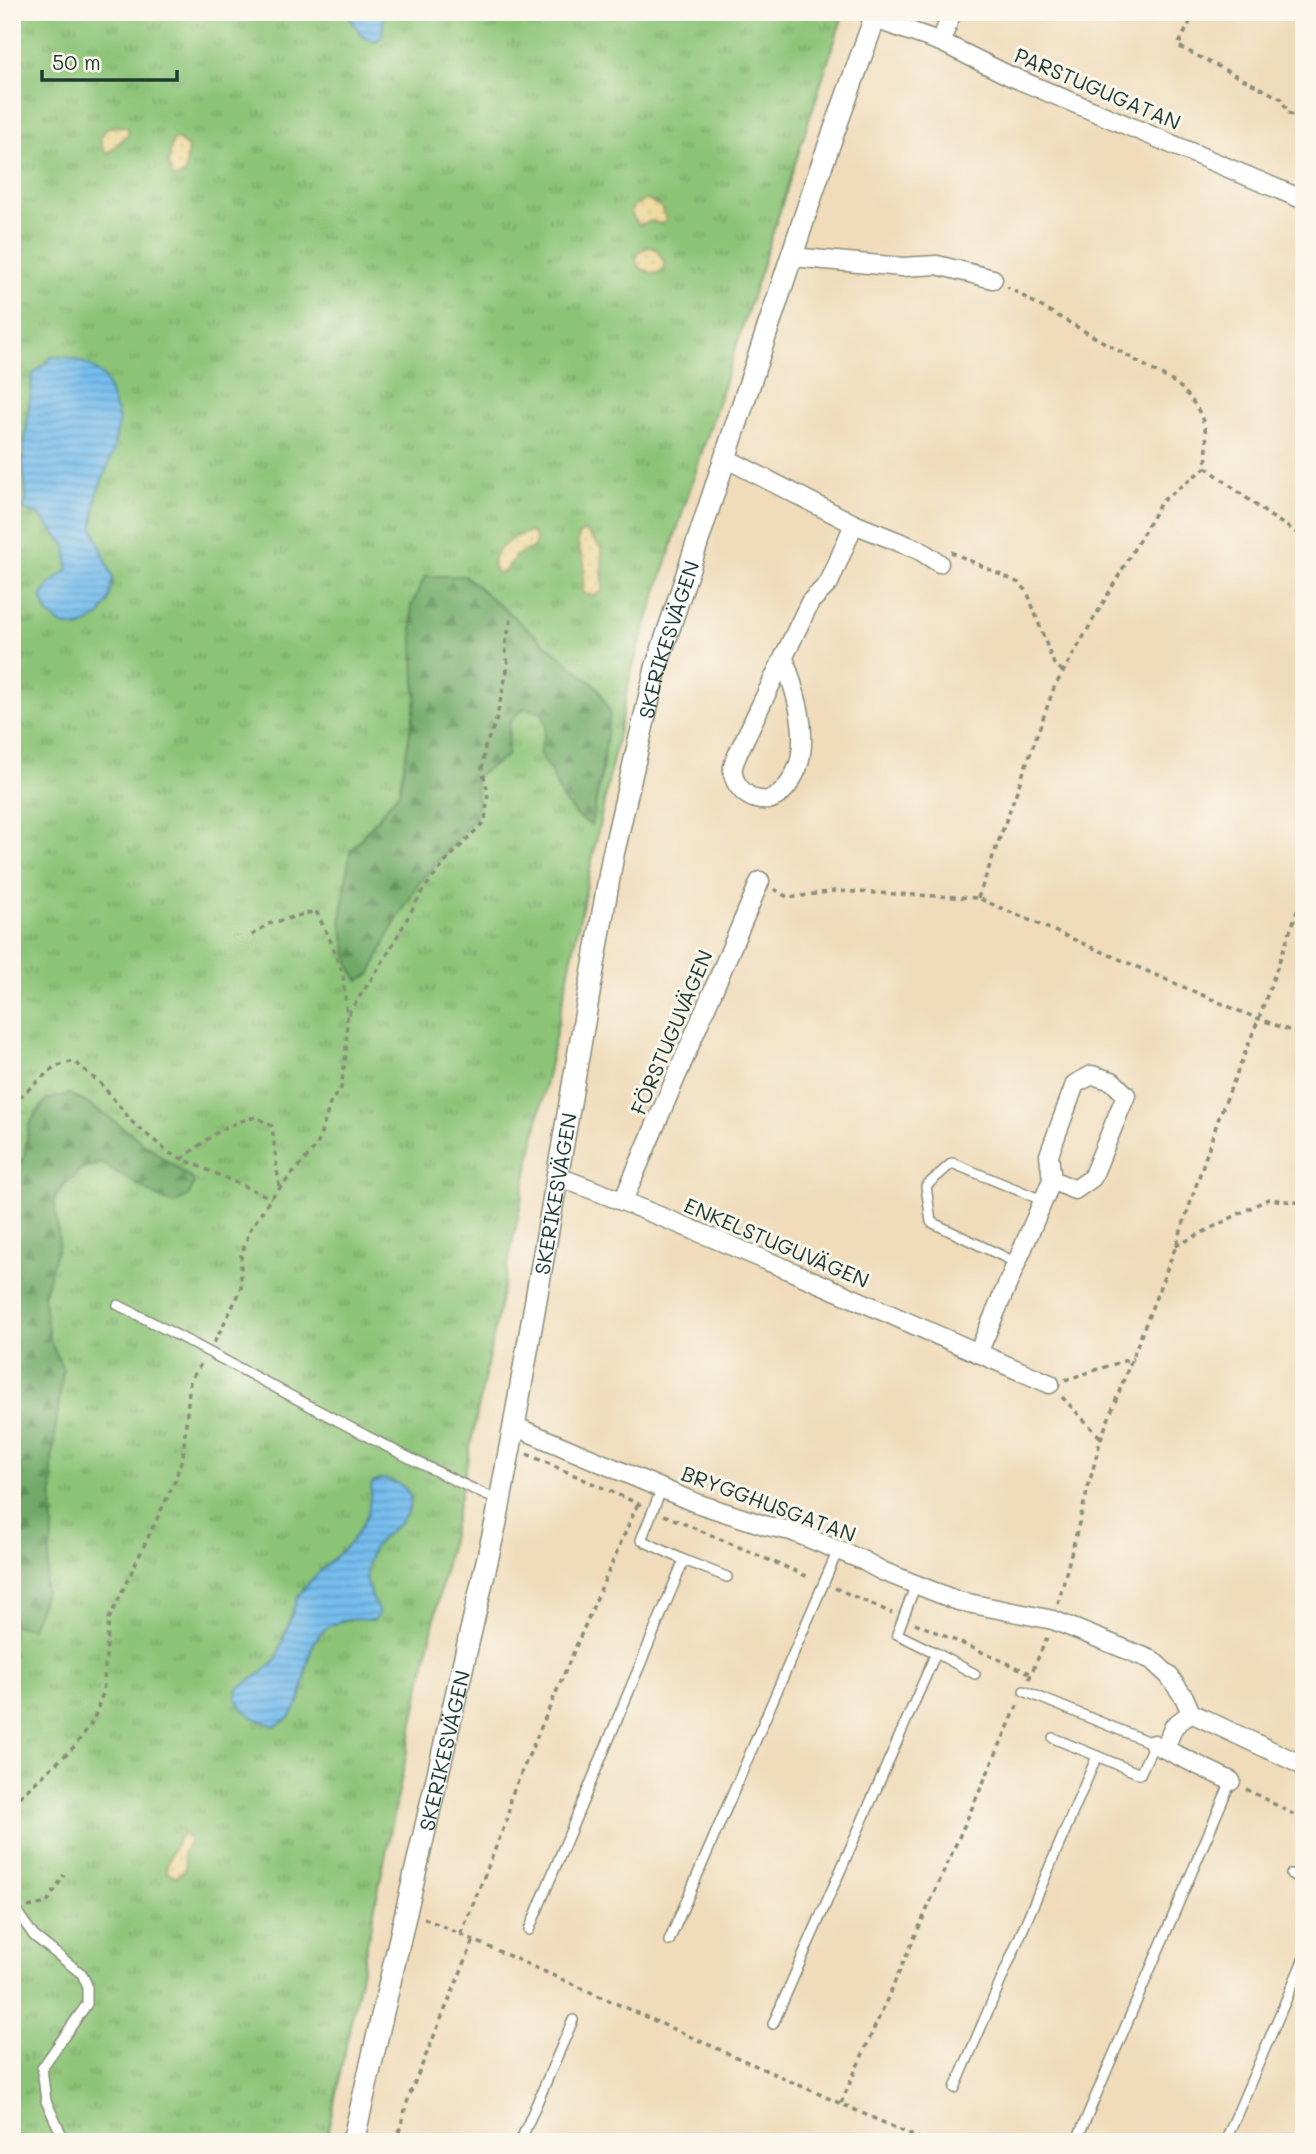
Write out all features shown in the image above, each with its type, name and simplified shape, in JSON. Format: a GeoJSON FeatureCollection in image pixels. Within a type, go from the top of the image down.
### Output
{"type":"FeatureCollection","features":[{"type":"Feature","properties":{"kind":"street"},"geometry":{"type":"LineString","coordinates":[[941,42],[952,12]]}},
{"type":"Feature","properties":{"kind":"street","name":"PARSTUGUGATAN"},"geometry":{"type":"LineString","coordinates":[[876,15],[941,42],[1022,81],[1304,200]]}},
{"type":"Feature","properties":{"kind":"street","name":"SKERIKESVÄGEN"},"geometry":{"type":"LineString","coordinates":[[354,2142],[499,1501],[595,950],[633,761],[656,668],[819,173],[876,15]]}},
{"type":"Feature","properties":{"kind":"street"},"geometry":{"type":"LineString","coordinates":[[792,257],[902,267],[937,265],[993,279]]}},
{"type":"Feature","properties":{"kind":"street"},"geometry":{"type":"LineString","coordinates":[[726,459],[854,524],[919,550],[939,563]]}},
{"type":"Feature","properties":{"kind":"street"},"geometry":{"type":"LineString","coordinates":[[784,658],[802,719],[801,756],[791,781],[781,793],[769,800],[756,799],[739,786],[734,778],[733,767],[810,602],[829,583],[854,524]]}},
{"type":"Feature","properties":{"kind":"street","name":"FÖRSTUGUVÄGEN"},"geometry":{"type":"LineString","coordinates":[[623,1201],[760,881]]}},
{"type":"Feature","properties":{"kind":"street"},"geometry":{"type":"LineString","coordinates":[[978,1353],[1052,1180],[1049,1155],[1074,1084],[1092,1075],[1112,1081],[1126,1095],[1092,1178],[1075,1190],[1052,1180]]}},
{"type":"Feature","properties":{"kind":"street","name":"ENKELSTUGUVÄGEN"},"geometry":{"type":"LineString","coordinates":[[556,1176],[623,1201],[1050,1384]]}},
{"type":"Feature","properties":{"kind":"street","name":"BRYGGHUSGATAN"},"geometry":{"type":"LineString","coordinates":[[514,1426],[696,1503],[791,1531],[958,1601],[1053,1620],[1152,1660],[1169,1676],[1184,1697],[1191,1713]]}},
{"type":"Feature","properties":{"kind":"street"},"geometry":{"type":"LineString","coordinates":[[1231,1781],[1159,1746],[1174,1726],[1191,1713],[1304,1766]]}},
{"type":"Feature","properties":{"kind":"lane"},"geometry":{"type":"LineString","coordinates":[[1017,1263],[931,1222],[926,1186],[952,1163],[1042,1200]]}},
{"type":"Feature","properties":{"kind":"lane"},"geometry":{"type":"LineString","coordinates":[[118,1305],[436,1472],[499,1501]]}},
{"type":"Feature","properties":{"kind":"lane"},"geometry":{"type":"LineString","coordinates":[[662,1488],[642,1540],[727,1577]]}},
{"type":"Feature","properties":{"kind":"lane"},"geometry":{"type":"LineString","coordinates":[[670,1941],[838,1550]]}},
{"type":"Feature","properties":{"kind":"lane"},"geometry":{"type":"LineString","coordinates":[[529,1930],[684,1560]]}},
{"type":"Feature","properties":{"kind":"lane"},"geometry":{"type":"LineString","coordinates":[[916,1584],[897,1634],[975,1674]]}},
{"type":"Feature","properties":{"kind":"lane"},"geometry":{"type":"LineString","coordinates":[[773,2024],[936,1653]]}},
{"type":"Feature","properties":{"kind":"lane"},"geometry":{"type":"LineString","coordinates":[[1024,1691],[1159,1746],[1140,1774],[1053,1738]]}},
{"type":"Feature","properties":{"kind":"lane"},"geometry":{"type":"LineString","coordinates":[[955,2088],[1097,1756]]}},
{"type":"Feature","properties":{"kind":"lane"},"geometry":{"type":"LineString","coordinates":[[1076,2142],[1231,1781]]}},
{"type":"Feature","properties":{"kind":"lane"},"geometry":{"type":"LineString","coordinates":[[1291,1874],[1304,1880]]}},
{"type":"Feature","properties":{"kind":"lane"},"geometry":{"type":"LineString","coordinates":[[15,1909],[34,1936],[82,1974],[87,1985],[87,2004],[43,2068],[46,2101],[65,2142]]}},
{"type":"Feature","properties":{"kind":"lane"},"geometry":{"type":"LineString","coordinates":[[1225,2142],[1304,1958]]}},
{"type":"Feature","properties":{"kind":"lane"},"geometry":{"type":"LineString","coordinates":[[520,2142],[573,2020]]}},
{"type":"Feature","properties":{"kind":"path"},"geometry":{"type":"LineString","coordinates":[[1195,12],[1178,46],[1282,99],[1287,113],[1304,119]]}},
{"type":"Feature","properties":{"kind":"path"},"geometry":{"type":"LineString","coordinates":[[978,898],[1054,688],[1161,502],[1206,467],[1207,446],[1203,419],[1190,397],[1177,384],[993,279]]}},
{"type":"Feature","properties":{"kind":"path"},"geometry":{"type":"LineString","coordinates":[[1206,467],[1270,516],[1304,537]]}},
{"type":"Feature","properties":{"kind":"path"},"geometry":{"type":"LineString","coordinates":[[919,550],[953,552],[1019,583],[1030,597],[1054,664],[1064,672]]}},
{"type":"Feature","properties":{"kind":"path"},"geometry":{"type":"LineString","coordinates":[[347,1016],[387,955],[422,890],[485,821],[488,793],[482,768],[485,747],[496,722],[508,664],[505,646],[511,619]]}},
{"type":"Feature","properties":{"kind":"path"},"geometry":{"type":"LineString","coordinates":[[760,881],[789,898],[834,891],[978,898],[1304,1036]]}},
{"type":"Feature","properties":{"kind":"path"},"geometry":{"type":"LineString","coordinates":[[514,1426],[528,1456],[1032,1674],[1053,1620],[1101,1438],[1176,1246],[1218,1120],[1259,1018],[1304,892]]}},
{"type":"Feature","properties":{"kind":"path"},"geometry":{"type":"LineString","coordinates":[[12,1804],[74,1747],[93,1721],[103,1692],[109,1619],[175,1481],[183,1455],[190,1380],[210,1351],[241,1290],[241,1256],[250,1230],[271,1198],[317,1146],[331,1101],[341,1088],[347,1016],[343,974],[316,911],[268,924],[251,936]]}},
{"type":"Feature","properties":{"kind":"path"},"geometry":{"type":"LineString","coordinates":[[12,1104],[54,1067],[74,1061],[81,1064],[101,1084],[133,1122],[169,1153],[271,1198]]}},
{"type":"Feature","properties":{"kind":"path"},"geometry":{"type":"LineString","coordinates":[[182,1159],[223,1128],[256,1117],[272,1126],[279,1188]]}},
{"type":"Feature","properties":{"kind":"path"},"geometry":{"type":"LineString","coordinates":[[1176,1246],[1268,1199],[1304,1203]]}},
{"type":"Feature","properties":{"kind":"path"},"geometry":{"type":"LineString","coordinates":[[1101,1438],[1050,1384],[1133,1358]]}},
{"type":"Feature","properties":{"kind":"path"},"geometry":{"type":"LineString","coordinates":[[461,1934],[508,1817],[510,1799],[638,1503]]}},
{"type":"Feature","properties":{"kind":"path"},"geometry":{"type":"LineString","coordinates":[[841,2103],[1019,1703]]}},
{"type":"Feature","properties":{"kind":"path"},"geometry":{"type":"LineString","coordinates":[[1231,1781],[1304,1819]]}},
{"type":"Feature","properties":{"kind":"path"},"geometry":{"type":"LineString","coordinates":[[15,1909],[47,1903],[64,1875]]}},
{"type":"Feature","properties":{"kind":"path"},"geometry":{"type":"LineString","coordinates":[[407,1910],[927,2142]]}},
{"type":"Feature","properties":{"kind":"path"},"geometry":{"type":"LineString","coordinates":[[396,2142],[409,2096],[474,1940]]}},
{"type":"Feature","properties":{"kind":"green space"},"geometry":{"type":"Polygon","coordinates":[[[12,12],[844,12],[631,672],[326,2142],[12,2142],[12,12]]]}},
{"type":"Feature","properties":{"kind":"green space"},"geometry":{"type":"Polygon","coordinates":[[[425,576],[465,576],[598,688],[610,713],[602,770],[591,825],[577,816],[562,799],[552,774],[539,753],[546,728],[542,712],[524,708],[510,721],[507,756],[475,777],[478,802],[475,818],[419,883],[392,928],[370,975],[358,980],[350,967],[341,920],[350,852],[399,792],[416,700],[411,606],[425,576]]]}},
{"type":"Feature","properties":{"kind":"green space"},"geometry":{"type":"Polygon","coordinates":[[[69,1094],[118,1124],[194,1180],[190,1194],[175,1204],[163,1200],[101,1163],[81,1169],[54,1197],[59,1243],[43,1296],[49,1338],[63,1369],[52,1459],[53,1530],[44,1596],[31,1628],[12,1625],[12,1171],[24,1158],[29,1124],[46,1100],[69,1094]]]}},
{"type":"Feature","properties":{"kind":"sand"},"geometry":{"type":"Polygon","coordinates":[[[127,127],[129,133],[109,153],[104,151],[100,138],[107,128],[127,127]]]}},
{"type":"Feature","properties":{"kind":"sand"},"geometry":{"type":"Polygon","coordinates":[[[177,139],[188,147],[185,175],[173,178],[168,164],[172,142],[177,139]]]}},
{"type":"Feature","properties":{"kind":"sand"},"geometry":{"type":"Polygon","coordinates":[[[647,200],[662,209],[666,220],[664,223],[651,221],[639,225],[630,213],[634,205],[647,200]]]}},
{"type":"Feature","properties":{"kind":"sand"},"geometry":{"type":"Polygon","coordinates":[[[651,247],[656,249],[665,264],[662,272],[647,272],[636,262],[640,252],[651,247]]]}},
{"type":"Feature","properties":{"kind":"sand"},"geometry":{"type":"Polygon","coordinates":[[[585,531],[602,549],[603,590],[594,596],[584,594],[583,590],[584,563],[578,542],[579,534],[585,531]]]}},
{"type":"Feature","properties":{"kind":"sand"},"geometry":{"type":"Polygon","coordinates":[[[531,532],[536,543],[532,548],[517,555],[503,573],[497,573],[493,566],[494,560],[502,546],[517,536],[531,532]]]}},
{"type":"Feature","properties":{"kind":"sand"},"geometry":{"type":"Polygon","coordinates":[[[183,1833],[190,1840],[183,1853],[186,1865],[184,1871],[176,1877],[166,1872],[166,1868],[183,1833]]]}},
{"type":"Feature","properties":{"kind":"water"},"geometry":{"type":"Polygon","coordinates":[[[346,12],[384,12],[382,36],[375,42],[363,37],[346,12]]]}},
{"type":"Feature","properties":{"kind":"water"},"geometry":{"type":"Polygon","coordinates":[[[52,357],[72,358],[91,366],[105,378],[119,419],[113,453],[97,493],[93,527],[113,578],[109,600],[100,616],[79,628],[62,625],[47,613],[41,597],[49,585],[68,569],[66,546],[39,515],[23,510],[26,492],[23,462],[33,374],[52,357]]]}},
{"type":"Feature","properties":{"kind":"water"},"geometry":{"type":"Polygon","coordinates":[[[382,1479],[400,1484],[411,1500],[406,1515],[374,1548],[367,1566],[368,1585],[379,1614],[374,1620],[347,1620],[328,1627],[316,1639],[299,1703],[290,1716],[275,1726],[256,1719],[239,1703],[236,1697],[238,1688],[276,1660],[298,1596],[351,1542],[368,1513],[372,1483],[382,1479]]]}}]}
